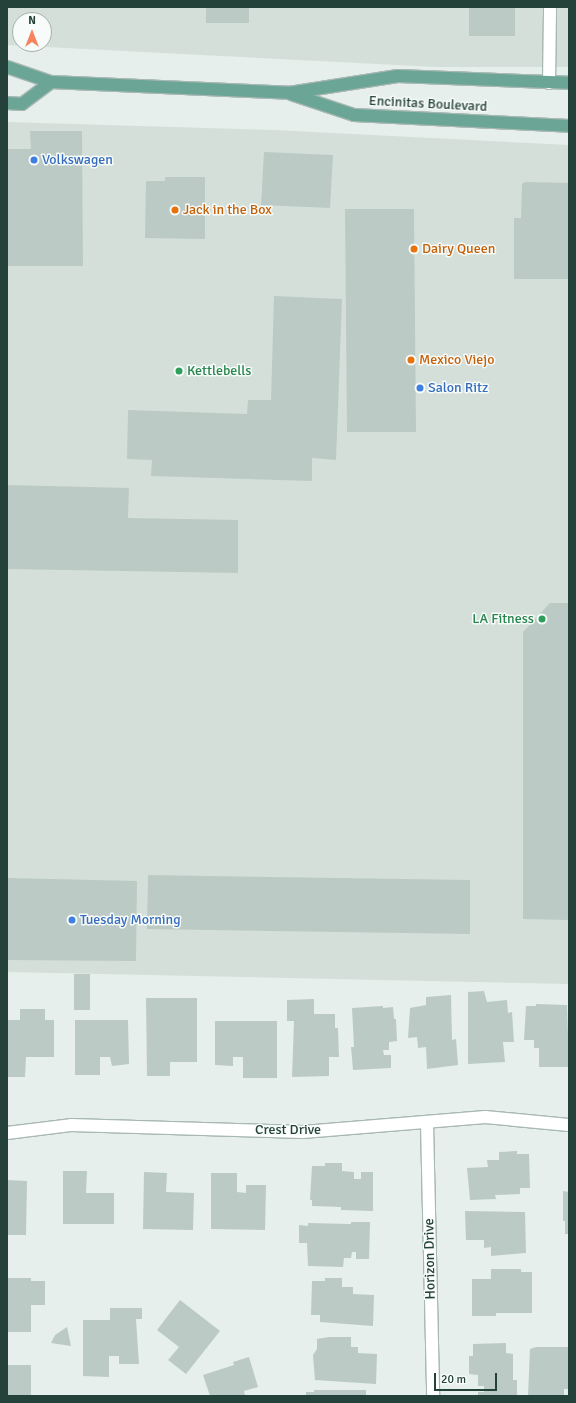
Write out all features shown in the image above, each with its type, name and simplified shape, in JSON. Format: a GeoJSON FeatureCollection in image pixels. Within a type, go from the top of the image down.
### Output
{"type":"FeatureCollection","features":[{"type":"Feature","properties":{"kind":"main road","name":"Encinitas Boulevard"},"geometry":{"type":"LineString","coordinates":[[7,67],[51,82],[290,93],[398,76],[569,83]]}},
{"type":"Feature","properties":{"kind":"main road"},"geometry":{"type":"LineString","coordinates":[[7,103],[22,104],[51,82]]}},
{"type":"Feature","properties":{"kind":"main road","name":"Encinitas Boulevard"},"geometry":{"type":"LineString","coordinates":[[290,93],[354,116],[569,126]]}},
{"type":"Feature","properties":{"kind":"street"},"geometry":{"type":"LineString","coordinates":[[550,7],[550,83]]}},
{"type":"Feature","properties":{"kind":"street","name":"Crest Drive"},"geometry":{"type":"LineString","coordinates":[[7,1133],[71,1125],[303,1132],[485,1117],[569,1124]]}},
{"type":"Feature","properties":{"kind":"street","name":"Horizon Drive"},"geometry":{"type":"LineString","coordinates":[[427,1122],[433,1396]]}},
{"type":"Feature","properties":{"kind":"shaded area"},"geometry":{"type":"Polygon","coordinates":[[[7,7],[569,7],[569,67],[436,67],[52,47],[52,12],[12,12],[12,45],[7,45],[7,7]]]}},
{"type":"Feature","properties":{"kind":"shaded area"},"geometry":{"type":"Polygon","coordinates":[[[7,122],[274,130],[569,145],[569,984],[7,972],[7,122]]]}},
{"type":"Feature","properties":{"kind":"building"},"geometry":{"type":"Polygon","coordinates":[[[206,7],[249,7],[249,23],[206,23],[206,7]]]}},
{"type":"Feature","properties":{"kind":"building"},"geometry":{"type":"Polygon","coordinates":[[[469,7],[515,7],[515,36],[469,36],[469,7]]]}},
{"type":"Feature","properties":{"kind":"building"},"geometry":{"type":"Polygon","coordinates":[[[30,131],[82,131],[83,266],[7,266],[7,149],[31,149],[30,131]]]}},
{"type":"Feature","properties":{"kind":"building"},"geometry":{"type":"Polygon","coordinates":[[[264,152],[333,155],[330,208],[261,205],[264,152]]]}},
{"type":"Feature","properties":{"kind":"building","name":"Jack in the Box"},"geometry":{"type":"Polygon","coordinates":[[[165,177],[205,177],[205,239],[145,238],[146,181],[165,181],[165,177]]]}},
{"type":"Feature","properties":{"kind":"building"},"geometry":{"type":"Polygon","coordinates":[[[525,182],[569,183],[569,279],[514,279],[514,218],[521,218],[522,184],[525,182]]]}},
{"type":"Feature","properties":{"kind":"building"},"geometry":{"type":"Polygon","coordinates":[[[345,209],[414,209],[416,432],[347,432],[345,209]]]}},
{"type":"Feature","properties":{"kind":"building"},"geometry":{"type":"Polygon","coordinates":[[[274,296],[342,299],[336,460],[312,458],[312,481],[151,476],[152,460],[127,459],[128,410],[247,414],[248,400],[271,400],[274,296]]]}},
{"type":"Feature","properties":{"kind":"building"},"geometry":{"type":"Polygon","coordinates":[[[7,485],[129,488],[128,518],[238,520],[238,573],[7,569],[7,485]]]}},
{"type":"Feature","properties":{"kind":"building"},"geometry":{"type":"Polygon","coordinates":[[[550,603],[569,603],[569,920],[523,919],[523,632],[550,603]]]}},
{"type":"Feature","properties":{"kind":"building"},"geometry":{"type":"Polygon","coordinates":[[[148,875],[470,880],[470,934],[147,929],[148,875]]]}},
{"type":"Feature","properties":{"kind":"building","name":"Tuesday Morning"},"geometry":{"type":"Polygon","coordinates":[[[7,878],[137,881],[136,961],[7,960],[7,878]]]}},
{"type":"Feature","properties":{"kind":"building"},"geometry":{"type":"Polygon","coordinates":[[[74,974],[90,974],[90,1010],[74,1010],[74,974]]]}},
{"type":"Feature","properties":{"kind":"building"},"geometry":{"type":"Polygon","coordinates":[[[484,991],[487,1002],[507,1000],[508,1013],[512,1012],[514,1042],[503,1042],[505,1062],[468,1064],[468,992],[484,991]]]}},
{"type":"Feature","properties":{"kind":"building"},"geometry":{"type":"Polygon","coordinates":[[[451,995],[452,1040],[456,1039],[458,1065],[427,1069],[426,1047],[418,1048],[417,1037],[408,1038],[410,1008],[426,1005],[426,997],[451,995]]]}},
{"type":"Feature","properties":{"kind":"building"},"geometry":{"type":"Polygon","coordinates":[[[146,998],[197,998],[197,1062],[170,1062],[170,1076],[147,1076],[146,998]]]}},
{"type":"Feature","properties":{"kind":"building"},"geometry":{"type":"Polygon","coordinates":[[[314,999],[314,1014],[335,1014],[335,1028],[338,1028],[339,1057],[329,1057],[329,1076],[292,1077],[294,1021],[287,1021],[287,1000],[314,999]]]}},
{"type":"Feature","properties":{"kind":"building"},"geometry":{"type":"Polygon","coordinates":[[[536,1004],[567,1005],[569,1067],[539,1067],[539,1048],[534,1048],[534,1040],[524,1040],[526,1006],[536,1006],[536,1004]]]}},
{"type":"Feature","properties":{"kind":"building"},"geometry":{"type":"Polygon","coordinates":[[[383,1006],[383,1008],[393,1007],[394,1019],[396,1019],[397,1041],[389,1042],[389,1050],[383,1050],[384,1055],[391,1055],[391,1068],[353,1070],[351,1047],[354,1047],[352,1008],[383,1006]]]}},
{"type":"Feature","properties":{"kind":"building"},"geometry":{"type":"Polygon","coordinates":[[[20,1009],[45,1009],[45,1020],[54,1020],[54,1057],[26,1057],[25,1077],[7,1077],[7,1020],[20,1020],[20,1009]]]}},
{"type":"Feature","properties":{"kind":"building"},"geometry":{"type":"Polygon","coordinates":[[[75,1020],[128,1020],[129,1064],[112,1066],[110,1057],[100,1057],[100,1075],[75,1075],[75,1020]]]}},
{"type":"Feature","properties":{"kind":"building"},"geometry":{"type":"Polygon","coordinates":[[[215,1021],[277,1021],[277,1078],[243,1078],[243,1057],[233,1057],[233,1066],[215,1065],[215,1021]]]}},
{"type":"Feature","properties":{"kind":"building"},"geometry":{"type":"Polygon","coordinates":[[[517,1151],[517,1154],[529,1154],[530,1188],[520,1188],[520,1194],[495,1195],[496,1199],[470,1200],[467,1168],[488,1167],[487,1160],[499,1160],[499,1152],[517,1151]]]}},
{"type":"Feature","properties":{"kind":"building"},"geometry":{"type":"Polygon","coordinates":[[[325,1163],[342,1163],[342,1171],[354,1172],[354,1179],[361,1179],[361,1172],[373,1172],[373,1211],[341,1210],[341,1207],[312,1206],[312,1200],[310,1200],[312,1166],[325,1166],[325,1163]]]}},
{"type":"Feature","properties":{"kind":"building"},"geometry":{"type":"Polygon","coordinates":[[[63,1171],[87,1171],[86,1193],[114,1193],[114,1224],[63,1224],[63,1171]]]}},
{"type":"Feature","properties":{"kind":"building"},"geometry":{"type":"Polygon","coordinates":[[[144,1172],[167,1173],[166,1192],[194,1193],[193,1230],[143,1229],[144,1172]]]}},
{"type":"Feature","properties":{"kind":"building"},"geometry":{"type":"Polygon","coordinates":[[[211,1173],[237,1173],[237,1192],[246,1193],[246,1185],[266,1185],[265,1230],[211,1229],[211,1173]]]}},
{"type":"Feature","properties":{"kind":"building"},"geometry":{"type":"Polygon","coordinates":[[[7,1180],[27,1181],[26,1235],[7,1235],[7,1180]]]}},
{"type":"Feature","properties":{"kind":"building"},"geometry":{"type":"Polygon","coordinates":[[[563,1191],[569,1192],[569,1234],[565,1234],[565,1221],[563,1221],[563,1191]]]}},
{"type":"Feature","properties":{"kind":"building"},"geometry":{"type":"Polygon","coordinates":[[[465,1211],[525,1212],[526,1253],[491,1256],[491,1247],[484,1248],[484,1240],[466,1240],[465,1211]]]}},
{"type":"Feature","properties":{"kind":"building"},"geometry":{"type":"Polygon","coordinates":[[[351,1222],[370,1222],[369,1259],[356,1259],[356,1252],[352,1252],[351,1258],[344,1258],[343,1267],[308,1266],[307,1243],[299,1243],[299,1225],[308,1226],[308,1223],[351,1224],[351,1222]]]}},
{"type":"Feature","properties":{"kind":"building"},"geometry":{"type":"Polygon","coordinates":[[[491,1269],[521,1269],[521,1272],[532,1272],[532,1313],[496,1313],[496,1316],[472,1316],[472,1279],[491,1279],[491,1269]]]}},
{"type":"Feature","properties":{"kind":"building"},"geometry":{"type":"Polygon","coordinates":[[[7,1278],[31,1278],[31,1281],[45,1281],[45,1305],[31,1305],[31,1332],[7,1332],[7,1278]]]}},
{"type":"Feature","properties":{"kind":"building"},"geometry":{"type":"Polygon","coordinates":[[[325,1278],[342,1278],[342,1287],[353,1287],[353,1294],[374,1295],[373,1326],[320,1322],[320,1315],[311,1315],[312,1281],[325,1281],[325,1278]]]}},
{"type":"Feature","properties":{"kind":"building"},"geometry":{"type":"Polygon","coordinates":[[[180,1300],[220,1331],[186,1374],[168,1360],[179,1347],[157,1330],[180,1300]]]}},
{"type":"Feature","properties":{"kind":"building"},"geometry":{"type":"Polygon","coordinates":[[[110,1308],[142,1308],[142,1319],[136,1319],[139,1364],[119,1364],[119,1356],[109,1356],[109,1377],[83,1376],[83,1320],[110,1320],[110,1308]]]}},
{"type":"Feature","properties":{"kind":"building"},"geometry":{"type":"Polygon","coordinates":[[[67,1327],[71,1346],[51,1343],[55,1335],[67,1327]]]}},
{"type":"Feature","properties":{"kind":"building"},"geometry":{"type":"Polygon","coordinates":[[[329,1337],[351,1337],[351,1347],[358,1347],[358,1353],[377,1354],[376,1384],[315,1380],[313,1355],[317,1349],[317,1339],[329,1337]]]}},
{"type":"Feature","properties":{"kind":"building"},"geometry":{"type":"Polygon","coordinates":[[[506,1343],[506,1353],[513,1354],[513,1380],[517,1380],[517,1396],[478,1396],[478,1392],[484,1392],[484,1386],[478,1386],[478,1375],[469,1374],[469,1356],[473,1356],[473,1344],[506,1343]]]}},
{"type":"Feature","properties":{"kind":"building"},"geometry":{"type":"Polygon","coordinates":[[[536,1347],[569,1347],[569,1389],[564,1389],[564,1396],[528,1396],[530,1349],[536,1347]]]}},
{"type":"Feature","properties":{"kind":"building"},"geometry":{"type":"Polygon","coordinates":[[[249,1357],[258,1387],[244,1391],[245,1396],[210,1396],[203,1375],[234,1365],[233,1362],[249,1357]]]}},
{"type":"Feature","properties":{"kind":"building"},"geometry":{"type":"Polygon","coordinates":[[[7,1365],[31,1365],[31,1396],[7,1396],[7,1365]]]}},
{"type":"Feature","properties":{"kind":"building"},"geometry":{"type":"Polygon","coordinates":[[[314,1390],[366,1390],[366,1396],[306,1396],[306,1392],[314,1392],[314,1390]]]}},
{"type":"Feature","properties":{"kind":"place","name":"Volkswagen"},"geometry":{"type":"Point","coordinates":[34,160]}},
{"type":"Feature","properties":{"kind":"place","name":"Jack in the Box"},"geometry":{"type":"Point","coordinates":[175,210]}},
{"type":"Feature","properties":{"kind":"place","name":"Dairy Queen"},"geometry":{"type":"Point","coordinates":[414,249]}},
{"type":"Feature","properties":{"kind":"place","name":"Mexico Viejo"},"geometry":{"type":"Point","coordinates":[411,360]}},
{"type":"Feature","properties":{"kind":"place","name":"Kettlebells"},"geometry":{"type":"Point","coordinates":[179,371]}},
{"type":"Feature","properties":{"kind":"place","name":"Salon Ritz"},"geometry":{"type":"Point","coordinates":[420,388]}},
{"type":"Feature","properties":{"kind":"place","name":"LA Fitness"},"geometry":{"type":"Point","coordinates":[542,619]}},
{"type":"Feature","properties":{"kind":"place","name":"Tuesday Morning"},"geometry":{"type":"Point","coordinates":[72,920]}}]}
